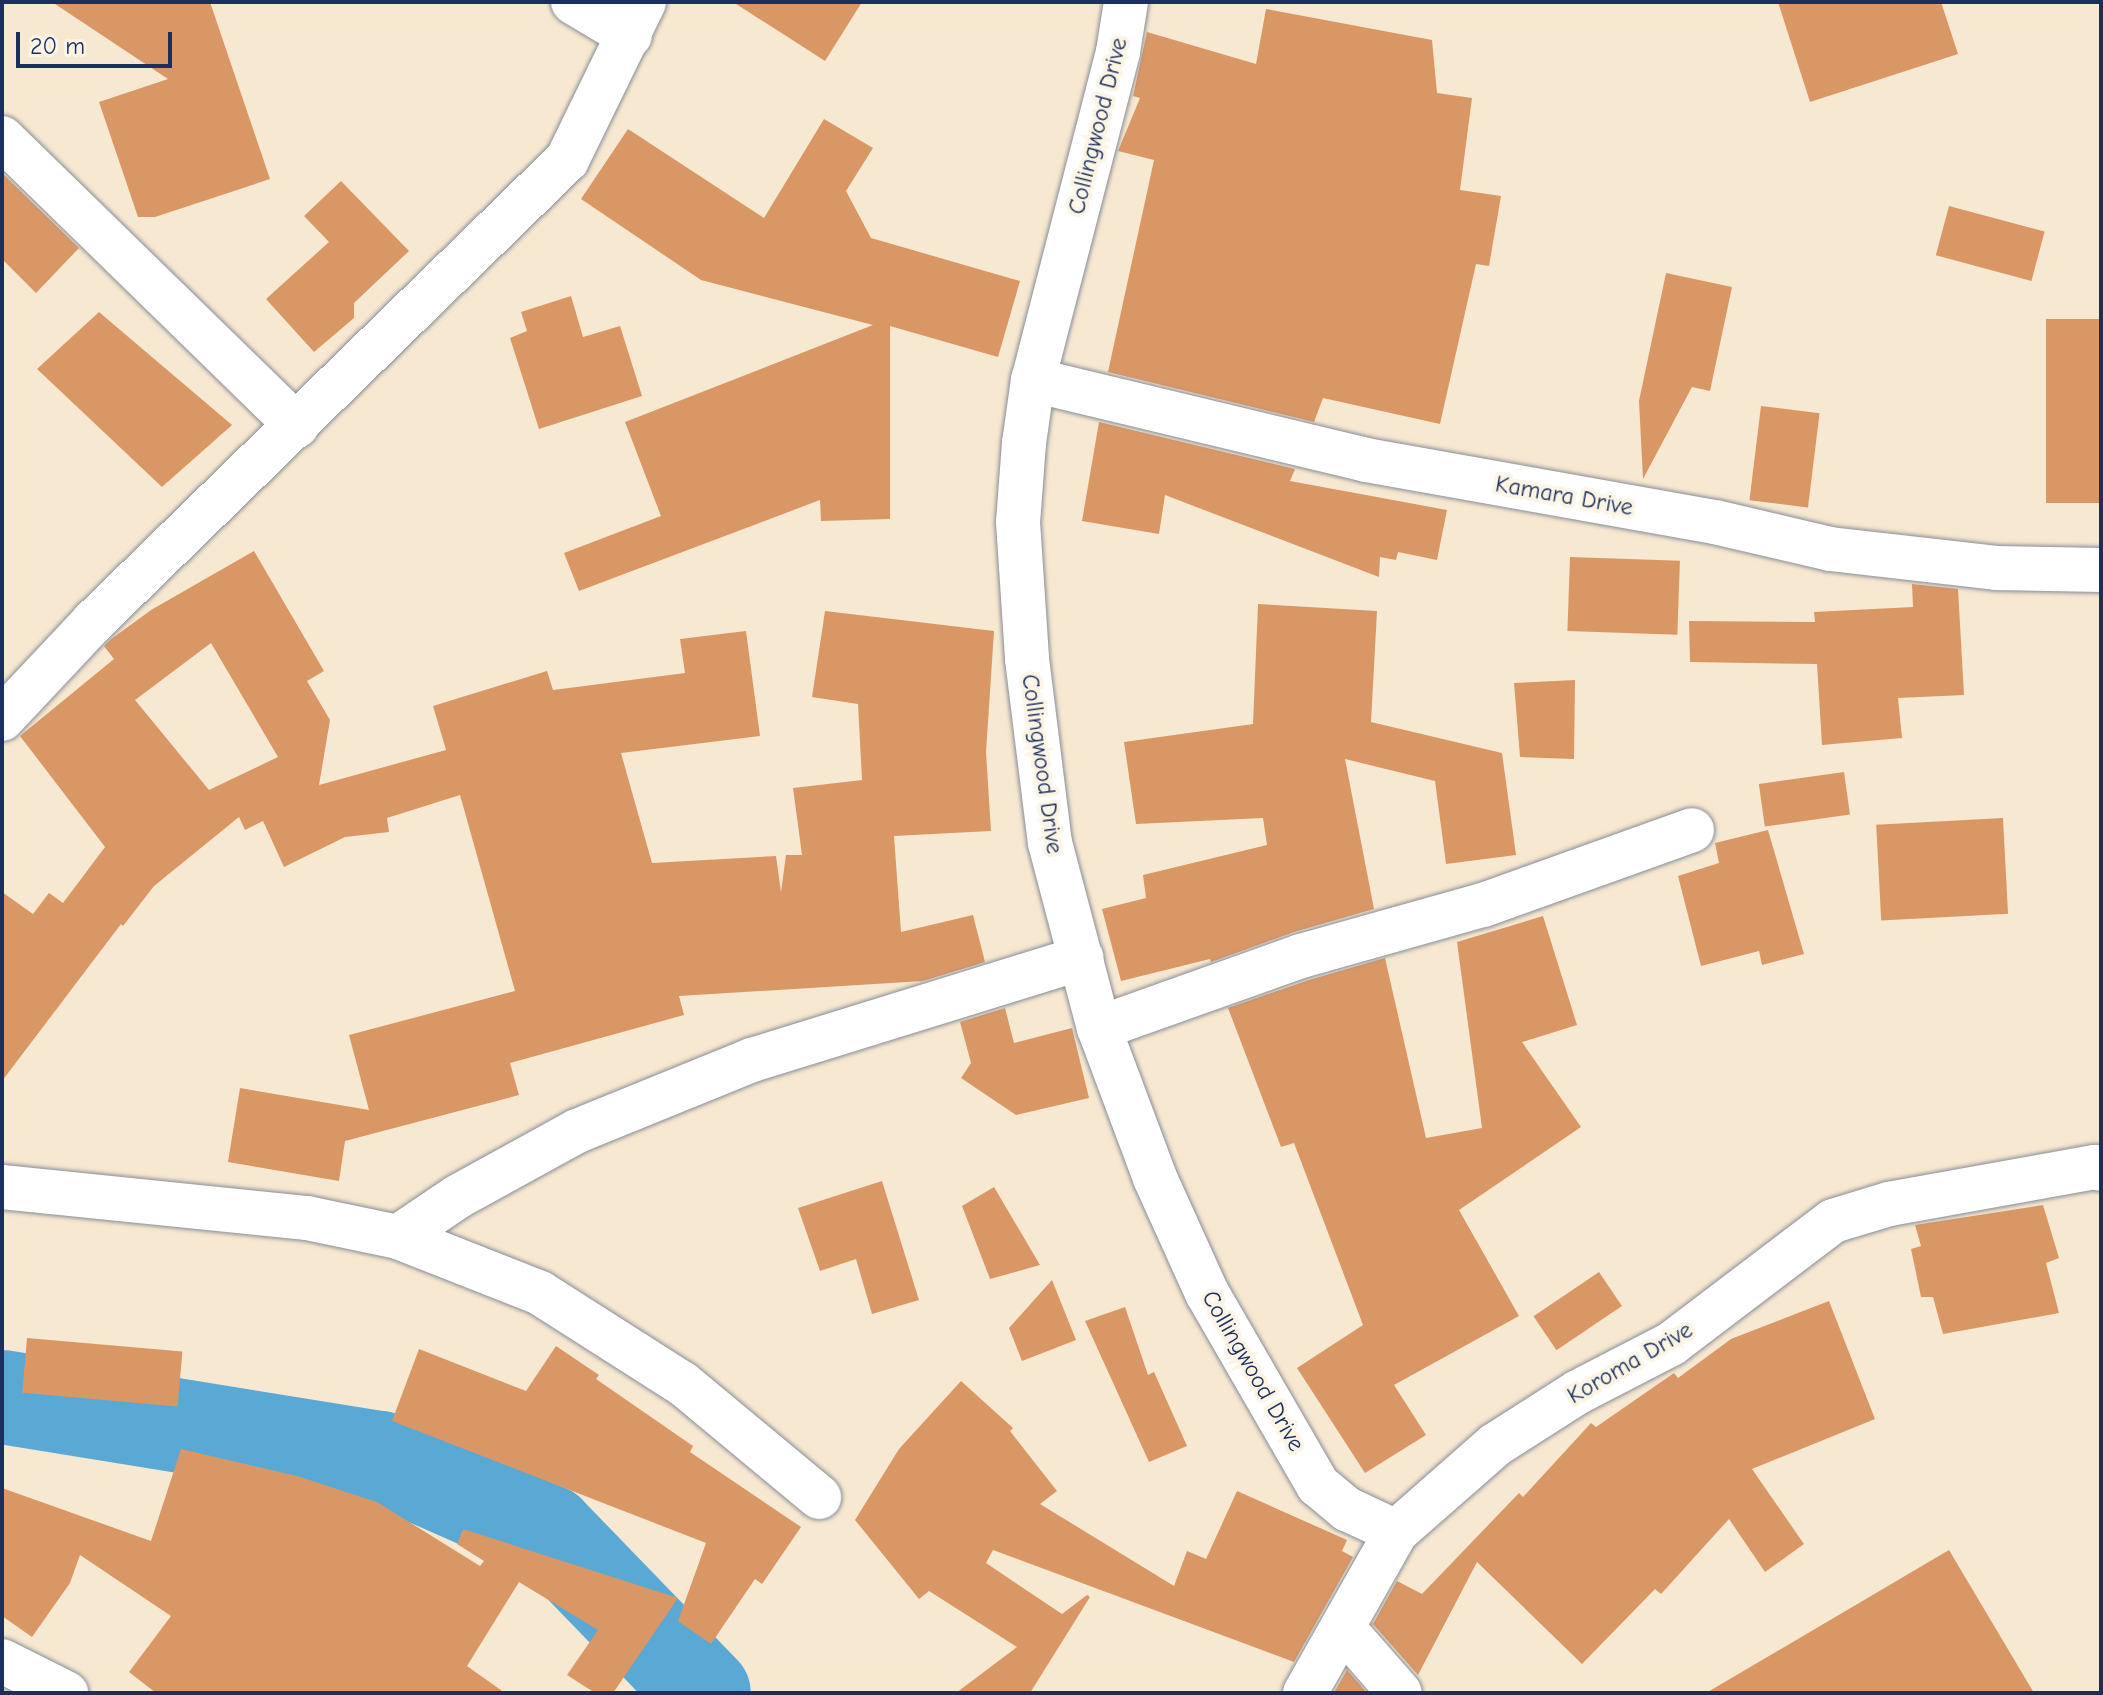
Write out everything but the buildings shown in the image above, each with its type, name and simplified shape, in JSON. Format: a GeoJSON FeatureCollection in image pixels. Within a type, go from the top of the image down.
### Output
{"type":"FeatureCollection","features":[{"type":"Feature","properties":{"kind":"street"},"geometry":{"type":"LineString","coordinates":[[2,719],[93,622],[567,160],[637,19],[573,2]]}},
{"type":"Feature","properties":{"kind":"street","name":"Collingwood Drive"},"geometry":{"type":"LineString","coordinates":[[1126,2],[1118,52],[1033,380],[1018,522],[1027,659],[1050,843],[1099,1028],[1155,1178],[1207,1293],[1318,1485],[1347,1509],[1396,1532]]}},
{"type":"Feature","properties":{"kind":"street"},"geometry":{"type":"LineString","coordinates":[[2,138],[297,426]]}},
{"type":"Feature","properties":{"kind":"street","name":"Kamara Drive"},"geometry":{"type":"LineString","coordinates":[[1033,380],[1366,460],[1715,522],[1830,549],[1996,568],[2101,570]]}},
{"type":"Feature","properties":{"kind":"street"},"geometry":{"type":"LineString","coordinates":[[1099,1028],[1301,956],[1483,905],[1692,830]]}},
{"type":"Feature","properties":{"kind":"street"},"geometry":{"type":"LineString","coordinates":[[398,1237],[457,1197],[577,1131],[752,1060],[1082,958]]}},
{"type":"Feature","properties":{"kind":"street","name":"Koroma Drive"},"geometry":{"type":"LineString","coordinates":[[1305,1693],[1396,1532],[1495,1445],[1578,1392],[1671,1344],[1833,1221],[1889,1204],[2095,1167],[2101,1169]]}},
{"type":"Feature","properties":{"kind":"street"},"geometry":{"type":"LineString","coordinates":[[2,1187],[307,1218],[398,1237],[540,1293],[683,1384],[819,1497]]}},
{"type":"Feature","properties":{"kind":"street"},"geometry":{"type":"LineString","coordinates":[[1343,1628],[1400,1693]]}},
{"type":"Feature","properties":{"kind":"street"},"geometry":{"type":"LineString","coordinates":[[2,1661],[66,1693]]}},
{"type":"Feature","properties":{"kind":"waterway"},"geometry":{"type":"LineString","coordinates":[[2,1397],[380,1458],[548,1532],[704,1693]]}}]}
